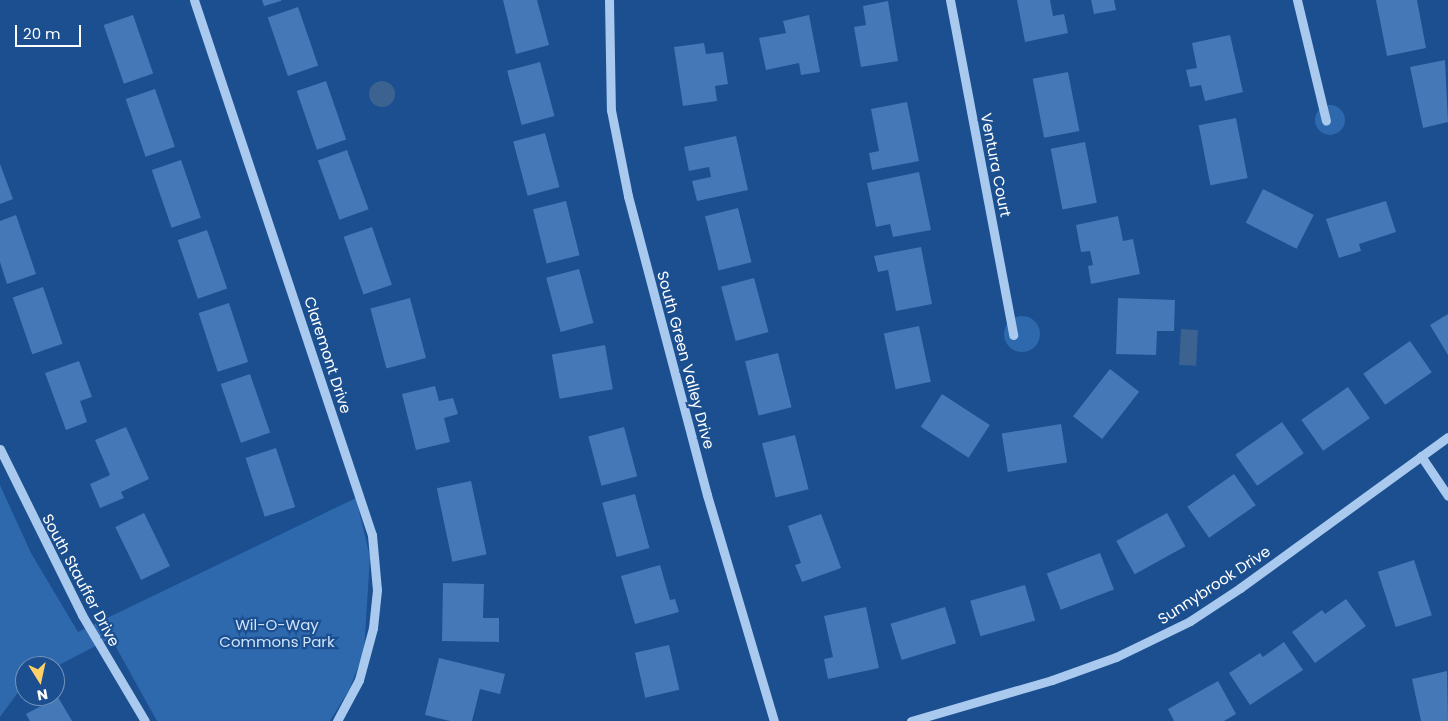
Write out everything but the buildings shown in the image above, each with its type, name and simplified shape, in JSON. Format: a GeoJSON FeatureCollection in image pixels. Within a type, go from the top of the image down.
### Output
{"type":"FeatureCollection","features":[{"type":"Feature","properties":{"kind":"street","name":"Claremont Drive"},"geometry":{"type":"LineString","coordinates":[[194,0],[372,535],[377,590],[373,628],[359,680],[337,721]]}},
{"type":"Feature","properties":{"kind":"street","name":"South Green Valley Drive"},"geometry":{"type":"LineString","coordinates":[[609,0],[612,110],[628,196],[707,496],[774,721]]}},
{"type":"Feature","properties":{"kind":"street","name":"Ventura Court"},"geometry":{"type":"LineString","coordinates":[[950,0],[1013,336]]}},
{"type":"Feature","properties":{"kind":"street"},"geometry":{"type":"LineString","coordinates":[[1297,0],[1326,121]]}},
{"type":"Feature","properties":{"kind":"street","name":"Sunnybrook Drive"},"geometry":{"type":"LineString","coordinates":[[911,721],[1052,680],[1163,635],[1240,588],[1448,436]]}},
{"type":"Feature","properties":{"kind":"street","name":"South Stauffer Drive"},"geometry":{"type":"LineString","coordinates":[[0,449],[68,589],[145,721]]}},
{"type":"Feature","properties":{"kind":"street"},"geometry":{"type":"LineString","coordinates":[[1421,456],[1448,496]]}},
{"type":"Feature","properties":{"kind":"green space"},"geometry":{"type":"Polygon","coordinates":[[[1330,105],[1341,109],[1345,120],[1341,131],[1330,135],[1319,131],[1315,120],[1319,109],[1330,105]]]}},
{"type":"Feature","properties":{"kind":"green space"},"geometry":{"type":"Polygon","coordinates":[[[1022,316],[1029,317],[1035,321],[1039,327],[1039,341],[1035,347],[1029,351],[1022,352],[1015,351],[1009,347],[1005,341],[1004,334],[1005,327],[1009,321],[1015,317],[1022,316]]]}},
{"type":"Feature","properties":{"kind":"green space","name":"Wil-O-Way Commons Park"},"geometry":{"type":"Polygon","coordinates":[[[0,485],[31,553],[78,632],[356,498],[370,557],[364,652],[349,690],[330,721],[157,721],[111,638],[65,662],[65,656],[15,656],[15,697],[0,717],[0,485]]]}},
{"type":"Feature","properties":{"kind":"shaded area"},"geometry":{"type":"Polygon","coordinates":[[[382,81],[391,85],[395,94],[391,103],[382,107],[373,103],[369,94],[373,85],[382,81]]]}},
{"type":"Feature","properties":{"kind":"shaded area"},"geometry":{"type":"Polygon","coordinates":[[[1181,329],[1198,330],[1196,366],[1179,365],[1181,329]]]}}]}
